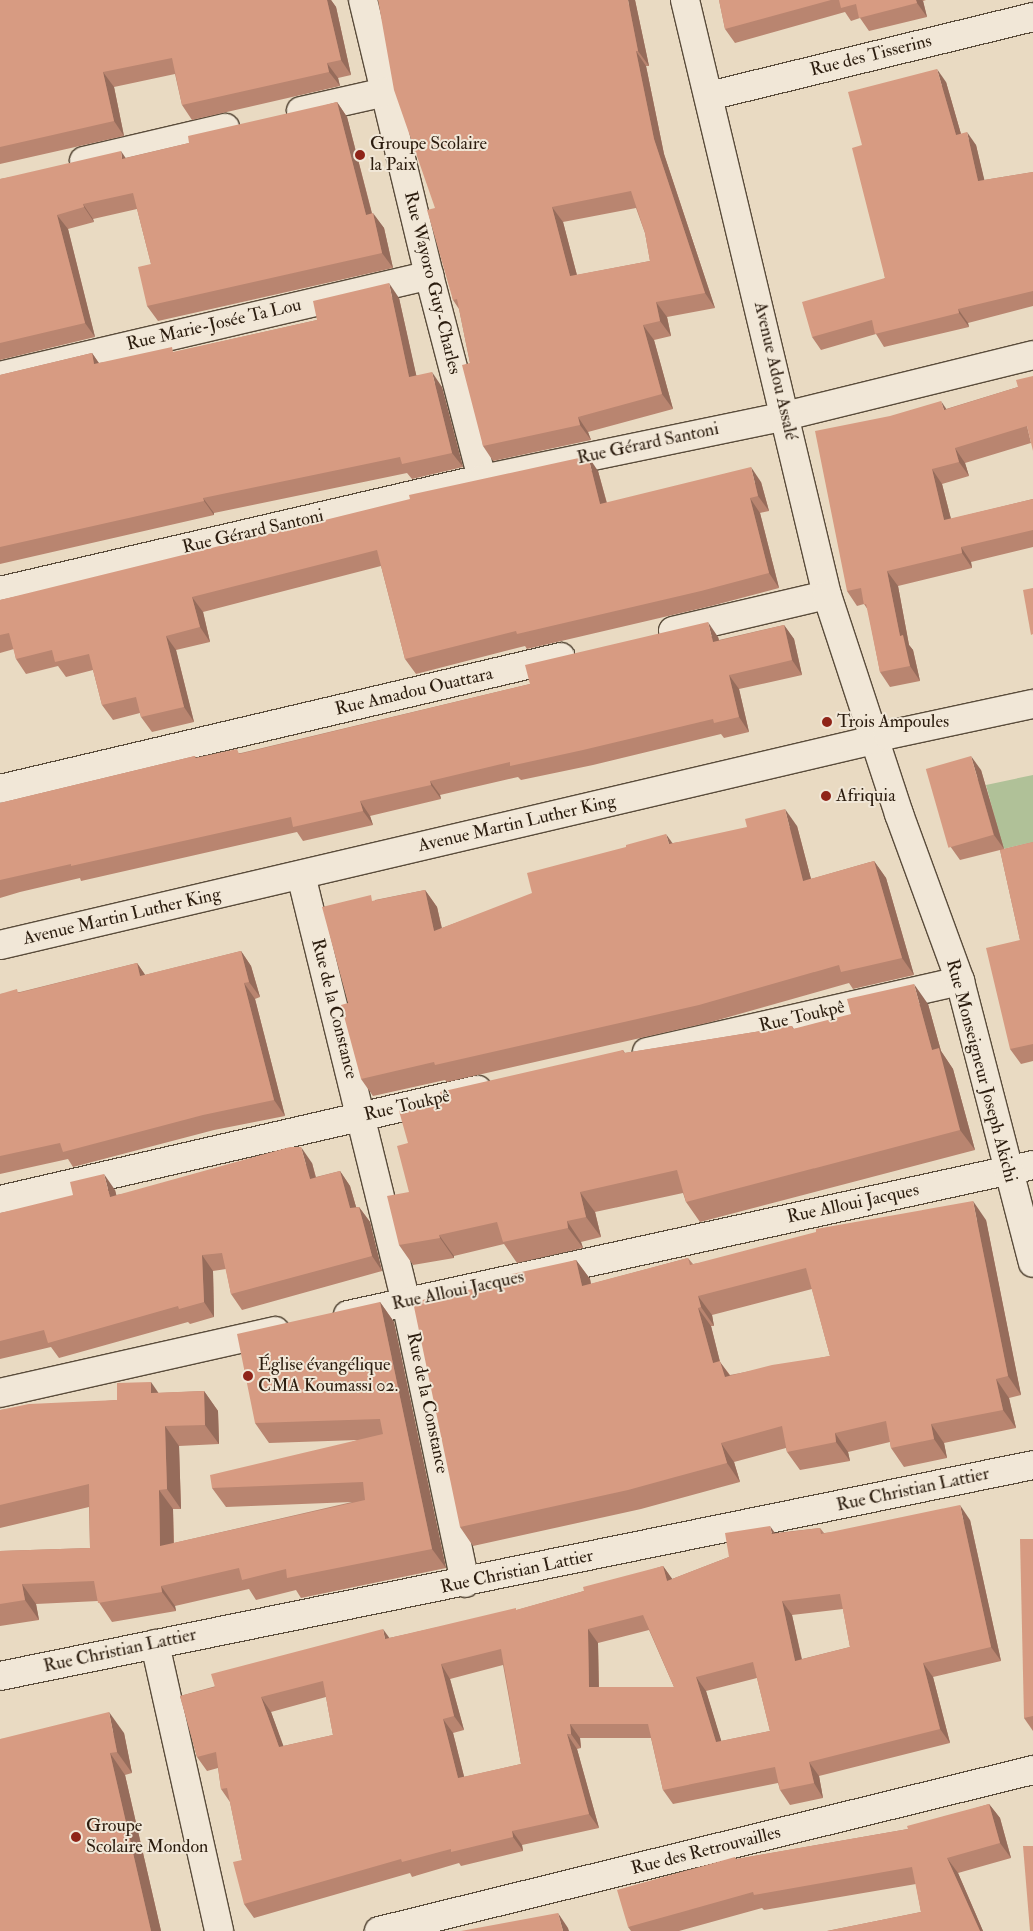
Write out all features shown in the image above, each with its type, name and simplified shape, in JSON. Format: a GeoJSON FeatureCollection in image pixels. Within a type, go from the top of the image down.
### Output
{"type":"FeatureCollection","features":[{"type":"Feature","properties":{"kind":"street","name":"Rue Wayoro Guy-Charles"},"geometry":{"type":"LineString","coordinates":[[363,0],[429,275],[482,478]]}},
{"type":"Feature","properties":{"kind":"street","name":"Avenue Adou Assalé"},"geometry":{"type":"LineString","coordinates":[[685,0],[827,595],[874,740]]}},
{"type":"Feature","properties":{"kind":"street","name":"Rue des Tisserins"},"geometry":{"type":"LineString","coordinates":[[709,96],[1033,17]]}},
{"type":"Feature","properties":{"kind":"street"},"geometry":{"type":"LineString","coordinates":[[279,116],[385,92]]}},
{"type":"Feature","properties":{"kind":"street"},"geometry":{"type":"LineString","coordinates":[[58,167],[250,123]]}},
{"type":"Feature","properties":{"kind":"street","name":"Rue Marie-Josée Ta Lou"},"geometry":{"type":"LineString","coordinates":[[0,376],[429,275]]}},
{"type":"Feature","properties":{"kind":"street","name":"Rue Gérard Santoni"},"geometry":{"type":"LineString","coordinates":[[0,591],[482,478],[785,416],[1033,355]]}},
{"type":"Feature","properties":{"kind":"street"},"geometry":{"type":"LineString","coordinates":[[652,636],[827,595]]}},
{"type":"Feature","properties":{"kind":"street","name":"Rue Amadou Ouattara"},"geometry":{"type":"LineString","coordinates":[[0,789],[584,652]]}},
{"type":"Feature","properties":{"kind":"street","name":"Avenue Martin Luther King"},"geometry":{"type":"LineString","coordinates":[[0,946],[874,740],[888,735],[1033,704]]}},
{"type":"Feature","properties":{"kind":"street","name":"Rue Monseigneur Joseph Akichi"},"geometry":{"type":"LineString","coordinates":[[874,740],[960,981],[1020,1167],[1033,1263]]}},
{"type":"Feature","properties":{"kind":"street","name":"Rue de la Constance"},"geometry":{"type":"LineString","coordinates":[[301,875],[406,1302],[465,1582]]}},
{"type":"Feature","properties":{"kind":"street","name":"Rue Toukpê"},"geometry":{"type":"LineString","coordinates":[[622,1057],[960,981]]}},
{"type":"Feature","properties":{"kind":"street","name":"Rue Toukpê"},"geometry":{"type":"LineString","coordinates":[[0,1200],[506,1084]]}},
{"type":"Feature","properties":{"kind":"street","name":"Rue Alloui Jacques"},"geometry":{"type":"LineString","coordinates":[[0,1393],[1020,1167]]}},
{"type":"Feature","properties":{"kind":"street","name":"Rue Christian Lattier"},"geometry":{"type":"LineString","coordinates":[[0,1676],[1033,1465]]}},
{"type":"Feature","properties":{"kind":"street"},"geometry":{"type":"LineString","coordinates":[[155,1644],[219,1931]]}},
{"type":"Feature","properties":{"kind":"street","name":"Rue des Retrouvailles"},"geometry":{"type":"LineString","coordinates":[[379,1931],[1033,1770]]}},
{"type":"Feature","properties":{"kind":"green space"},"geometry":{"type":"Polygon","coordinates":[[[1033,775],[1033,842],[1003,849],[986,785],[1033,775]]]}},
{"type":"Feature","properties":{"kind":"building"},"geometry":{"type":"Polygon","coordinates":[[[0,0],[327,0],[341,60],[327,63],[329,72],[182,105],[172,58],[103,72],[114,121],[0,147],[0,0]]]}},
{"type":"Feature","properties":{"kind":"building"},"geometry":{"type":"Polygon","coordinates":[[[378,0],[628,0],[638,51],[636,51],[654,139],[705,293],[656,302],[660,321],[643,325],[662,394],[578,417],[580,425],[483,446],[462,365],[470,363],[457,299],[453,300],[427,210],[435,208],[394,90],[378,0]],[[631,191],[552,207],[570,276],[650,261],[645,233],[631,191]]]}},
{"type":"Feature","properties":{"kind":"building"},"geometry":{"type":"Polygon","coordinates":[[[719,0],[831,0],[725,29],[719,0]]]}},
{"type":"Feature","properties":{"kind":"building"},"geometry":{"type":"Polygon","coordinates":[[[839,0],[916,0],[917,3],[859,18],[856,4],[841,8],[839,0]]]}},
{"type":"Feature","properties":{"kind":"building"},"geometry":{"type":"Polygon","coordinates":[[[937,69],[956,135],[967,132],[978,181],[1033,172],[1033,291],[958,309],[959,313],[875,334],[872,320],[812,337],[802,302],[885,278],[852,148],[862,145],[848,92],[937,69]]]}},
{"type":"Feature","properties":{"kind":"building"},"geometry":{"type":"Polygon","coordinates":[[[337,102],[366,215],[373,213],[382,253],[147,306],[138,267],[151,264],[133,193],[83,204],[84,207],[57,215],[85,323],[0,343],[0,179],[121,151],[122,159],[189,143],[188,136],[337,102]]]}},
{"type":"Feature","properties":{"kind":"building"},"geometry":{"type":"Polygon","coordinates":[[[389,283],[409,377],[432,372],[452,453],[402,464],[400,457],[203,498],[204,501],[0,547],[0,375],[92,353],[94,364],[172,347],[173,352],[317,320],[313,301],[389,283]]]}},
{"type":"Feature","properties":{"kind":"building"},"geometry":{"type":"Polygon","coordinates":[[[1033,376],[1033,451],[1027,426],[955,448],[959,462],[932,469],[944,520],[1033,499],[1033,530],[961,547],[962,553],[887,571],[900,636],[903,635],[910,666],[880,672],[861,588],[847,591],[815,431],[890,416],[941,401],[944,410],[1018,387],[1016,380],[1033,376]]]}},
{"type":"Feature","properties":{"kind":"building"},"geometry":{"type":"Polygon","coordinates":[[[588,456],[600,504],[751,467],[758,496],[750,498],[769,573],[701,591],[517,634],[516,631],[405,659],[377,550],[192,597],[200,627],[166,636],[184,707],[141,717],[136,697],[102,705],[89,654],[55,662],[52,650],[16,659],[9,633],[0,635],[0,600],[410,499],[409,495],[588,456]]]}},
{"type":"Feature","properties":{"kind":"building"},"geometry":{"type":"Polygon","coordinates":[[[1033,588],[1033,634],[1031,635],[1023,590],[1033,588]]]}},
{"type":"Feature","properties":{"kind":"building"},"geometry":{"type":"Polygon","coordinates":[[[708,622],[713,642],[784,625],[792,660],[729,675],[739,717],[714,723],[713,719],[510,766],[510,762],[430,781],[431,785],[360,801],[363,811],[293,827],[291,817],[0,880],[0,803],[195,756],[195,758],[237,749],[239,754],[530,684],[525,665],[708,622]]]}},
{"type":"Feature","properties":{"kind":"building"},"geometry":{"type":"Polygon","coordinates":[[[971,756],[994,835],[948,848],[926,769],[971,756]]]}},
{"type":"Feature","properties":{"kind":"building"},"geometry":{"type":"Polygon","coordinates":[[[785,809],[803,881],[874,861],[902,958],[841,972],[839,965],[699,1005],[435,1065],[434,1062],[361,1079],[341,1005],[348,1003],[322,907],[371,895],[372,901],[425,890],[434,931],[532,893],[527,873],[626,847],[626,845],[666,834],[669,844],[747,827],[745,819],[785,809]]]}},
{"type":"Feature","properties":{"kind":"building"},"geometry":{"type":"Polygon","coordinates":[[[1033,842],[1033,1044],[1010,1049],[986,948],[1020,940],[1000,850],[1033,842]]]}},
{"type":"Feature","properties":{"kind":"building"},"geometry":{"type":"Polygon","coordinates":[[[241,951],[249,982],[244,983],[274,1100],[203,1115],[63,1152],[60,1143],[0,1156],[0,994],[17,989],[18,993],[137,963],[140,976],[241,951]]]}},
{"type":"Feature","properties":{"kind":"building"},"geometry":{"type":"Polygon","coordinates":[[[914,984],[932,1050],[939,1048],[960,1130],[686,1202],[677,1170],[580,1192],[586,1217],[567,1221],[568,1228],[503,1242],[497,1222],[439,1235],[440,1238],[399,1245],[387,1196],[409,1192],[397,1146],[408,1143],[399,1111],[442,1100],[440,1092],[623,1050],[624,1053],[792,1026],[793,1029],[851,1014],[847,999],[914,984]]]}},
{"type":"Feature","properties":{"kind":"building"},"geometry":{"type":"Polygon","coordinates":[[[290,1147],[301,1147],[310,1179],[340,1171],[350,1208],[359,1207],[372,1256],[231,1294],[222,1253],[202,1255],[204,1302],[179,1309],[178,1306],[48,1343],[44,1330],[0,1341],[0,1213],[73,1195],[70,1182],[104,1174],[110,1197],[290,1147]]]}},
{"type":"Feature","properties":{"kind":"building"},"geometry":{"type":"Polygon","coordinates":[[[973,1201],[1008,1376],[996,1379],[1003,1410],[931,1424],[934,1439],[891,1448],[886,1421],[835,1433],[836,1442],[787,1452],[782,1426],[721,1443],[727,1463],[628,1490],[460,1527],[413,1302],[513,1280],[512,1274],[576,1260],[582,1286],[688,1258],[690,1265],[816,1232],[816,1229],[973,1201]],[[806,1268],[698,1296],[701,1307],[698,1308],[713,1363],[720,1361],[725,1377],[772,1365],[830,1356],[806,1268]]]}},
{"type":"Feature","properties":{"kind":"building"},"geometry":{"type":"Polygon","coordinates":[[[380,1302],[432,1549],[287,1578],[286,1569],[242,1580],[239,1568],[161,1586],[162,1592],[98,1603],[94,1581],[22,1584],[25,1600],[0,1604],[0,1551],[90,1548],[89,1484],[0,1505],[0,1410],[29,1404],[117,1400],[117,1383],[151,1382],[151,1393],[204,1391],[205,1425],[165,1426],[167,1489],[159,1490],[160,1546],[365,1500],[363,1482],[212,1488],[210,1475],[383,1434],[380,1419],[255,1423],[237,1334],[380,1302]]]}},
{"type":"Feature","properties":{"kind":"building"},"geometry":{"type":"Polygon","coordinates":[[[960,1505],[991,1647],[923,1663],[940,1729],[809,1762],[814,1783],[780,1790],[775,1767],[663,1790],[648,1724],[570,1724],[571,1734],[567,1734],[589,1814],[512,1831],[513,1837],[451,1852],[451,1849],[402,1862],[401,1859],[244,1904],[233,1862],[242,1860],[227,1788],[221,1789],[216,1752],[197,1757],[180,1696],[215,1687],[211,1674],[383,1629],[385,1639],[516,1608],[516,1610],[584,1591],[583,1587],[663,1566],[667,1581],[729,1557],[725,1533],[770,1526],[772,1534],[820,1528],[821,1534],[960,1505]],[[840,1594],[782,1601],[795,1661],[850,1647],[840,1594]],[[643,1615],[588,1629],[589,1687],[674,1687],[643,1615]],[[501,1649],[441,1664],[454,1716],[443,1719],[458,1778],[521,1764],[501,1649]],[[753,1662],[696,1677],[716,1742],[770,1731],[753,1662]],[[323,1681],[261,1697],[279,1747],[333,1735],[323,1681]]]}},
{"type":"Feature","properties":{"kind":"building"},"geometry":{"type":"Polygon","coordinates":[[[1020,1539],[1033,1539],[1033,1716],[1024,1718],[1020,1539]]]}},
{"type":"Feature","properties":{"kind":"building","name":"Groupe Scolaire Mondon"},"geometry":{"type":"Polygon","coordinates":[[[109,1712],[117,1752],[110,1753],[151,1931],[0,1931],[0,1739],[109,1712]]]}},
{"type":"Feature","properties":{"kind":"building"},"geometry":{"type":"Polygon","coordinates":[[[989,1804],[1000,1843],[947,1858],[980,1931],[827,1931],[921,1912],[912,1867],[754,1895],[753,1892],[628,1927],[617,1890],[735,1857],[736,1859],[908,1829],[907,1826],[989,1804]]]}},
{"type":"Feature","properties":{"kind":"building"},"geometry":{"type":"Polygon","coordinates":[[[1023,1846],[1033,1846],[1033,1931],[1030,1931],[1023,1846]]]}},
{"type":"Feature","properties":{"kind":"building"},"geometry":{"type":"Polygon","coordinates":[[[558,1913],[563,1931],[461,1931],[558,1913]]]}},
{"type":"Feature","properties":{"kind":"place","name":"Groupe Scolaire la Paix"},"geometry":{"type":"Point","coordinates":[360,155]}},
{"type":"Feature","properties":{"kind":"place","name":"Trois Ampoules"},"geometry":{"type":"Point","coordinates":[827,722]}},
{"type":"Feature","properties":{"kind":"place","name":"Afriquia"},"geometry":{"type":"Point","coordinates":[826,796]}},
{"type":"Feature","properties":{"kind":"place","name":"Église évangélique CMA Koumassi 02."},"geometry":{"type":"Point","coordinates":[248,1376]}},
{"type":"Feature","properties":{"kind":"place","name":"Groupe Scolaire Mondon"},"geometry":{"type":"Point","coordinates":[76,1837]}}]}
